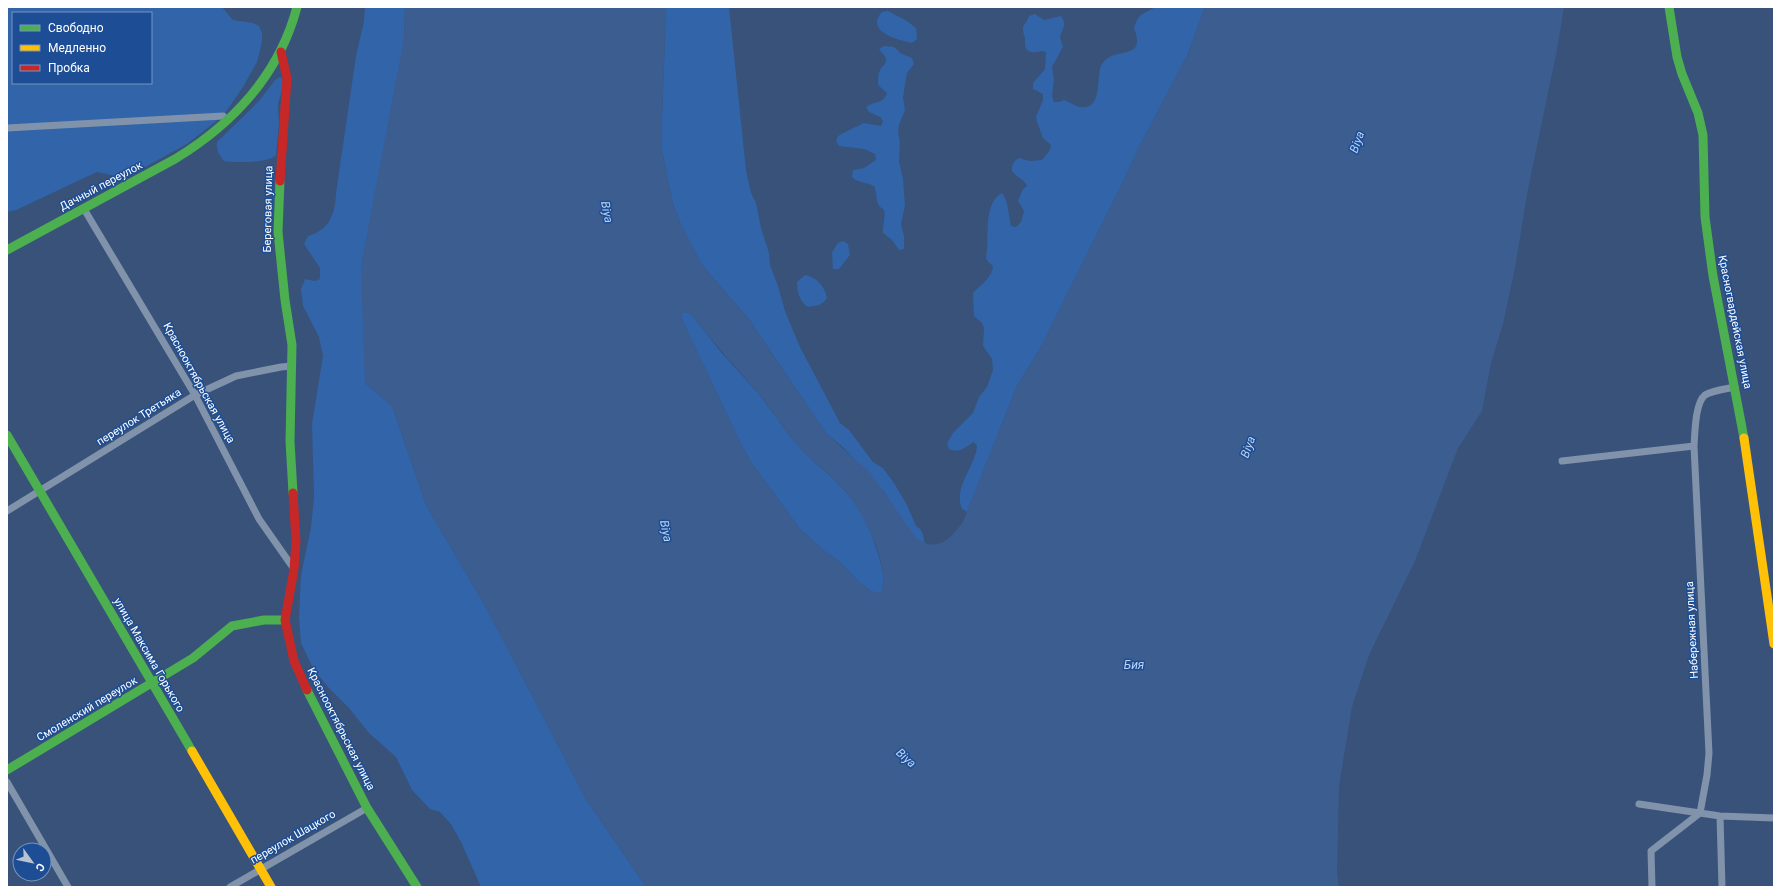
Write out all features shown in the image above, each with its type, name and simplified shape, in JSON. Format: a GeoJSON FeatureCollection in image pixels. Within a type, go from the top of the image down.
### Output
{"type":"FeatureCollection","features":[{"type":"Feature","properties":{"kind":"street","name":"Дачный переулок"},"geometry":{"type":"LineString","coordinates":[[7,250],[152,172],[222,126],[247,101],[281,52],[293,27],[297,7]]}},
{"type":"Feature","properties":{"kind":"street","name":"Красногвардейская улица"},"geometry":{"type":"LineString","coordinates":[[1669,7],[1677,57],[1682,74],[1698,113],[1703,135],[1705,217],[1713,276],[1745,442],[1774,644]]}},
{"type":"Feature","properties":{"kind":"street","name":"Береговая улица"},"geometry":{"type":"LineString","coordinates":[[281,52],[287,78],[278,232],[284,300],[292,345],[292,366]]}},
{"type":"Feature","properties":{"kind":"street"},"geometry":{"type":"LineString","coordinates":[[7,128],[223,116]]}},
{"type":"Feature","properties":{"kind":"street","name":"Краснооктябрьская улица"},"geometry":{"type":"LineString","coordinates":[[84,208],[195,395],[260,519],[294,569]]}},
{"type":"Feature","properties":{"kind":"street","name":"переулок Третьяка"},"geometry":{"type":"LineString","coordinates":[[7,511],[195,395],[236,376],[292,366]]}},
{"type":"Feature","properties":{"kind":"street","name":"Краснооктябрьская улица"},"geometry":{"type":"LineString","coordinates":[[292,366],[290,441],[296,541],[294,569],[285,620],[294,661],[298,672],[368,808],[417,887]]}},
{"type":"Feature","properties":{"kind":"street","name":"Набережная улица"},"geometry":{"type":"LineString","coordinates":[[1700,813],[1707,775],[1709,753],[1694,446],[1698,409],[1702,398],[1708,394],[1735,387]]}},
{"type":"Feature","properties":{"kind":"street","name":"улица Максима Горького"},"geometry":{"type":"LineString","coordinates":[[7,436],[271,887]]}},
{"type":"Feature","properties":{"kind":"street"},"geometry":{"type":"LineString","coordinates":[[1562,461],[1694,446]]}},
{"type":"Feature","properties":{"kind":"street","name":"Смоленский переулок"},"geometry":{"type":"LineString","coordinates":[[7,770],[193,658],[232,626],[264,620],[285,620]]}},
{"type":"Feature","properties":{"kind":"street"},"geometry":{"type":"LineString","coordinates":[[7,782],[68,887]]}},
{"type":"Feature","properties":{"kind":"street"},"geometry":{"type":"LineString","coordinates":[[1639,804],[1720,816],[1774,818]]}},
{"type":"Feature","properties":{"kind":"street","name":"переулок Шацкого"},"geometry":{"type":"LineString","coordinates":[[230,887],[368,808]]}},
{"type":"Feature","properties":{"kind":"street"},"geometry":{"type":"LineString","coordinates":[[1652,887],[1651,850],[1700,813]]}},
{"type":"Feature","properties":{"kind":"street"},"geometry":{"type":"LineString","coordinates":[[1720,816],[1722,887]]}},
{"type":"Feature","properties":{"kind":"shaded area"},"geometry":{"type":"Polygon","coordinates":[[[7,7],[222,7],[233,20],[253,23],[259,26],[262,33],[262,42],[257,62],[243,87],[223,116],[187,144],[125,178],[97,172],[16,210],[7,212],[7,7]]]}},
{"type":"Feature","properties":{"kind":"shaded area"},"geometry":{"type":"Polygon","coordinates":[[[365,7],[405,7],[404,38],[365,383],[392,406],[427,507],[487,609],[586,799],[646,887],[481,887],[461,842],[451,824],[440,812],[430,809],[412,790],[396,757],[369,733],[349,708],[314,670],[301,643],[299,618],[301,575],[311,528],[314,497],[312,424],[323,356],[319,337],[303,306],[301,289],[305,279],[315,281],[320,279],[320,268],[304,244],[308,236],[322,230],[333,214],[356,56],[364,21],[365,7]]]}},
{"type":"Feature","properties":{"kind":"shaded area"},"geometry":{"type":"Polygon","coordinates":[[[666,7],[729,7],[746,170],[751,193],[756,203],[761,228],[769,253],[770,265],[785,311],[800,347],[840,423],[849,430],[873,462],[883,468],[894,483],[907,505],[916,526],[923,534],[925,545],[916,539],[909,530],[884,492],[844,448],[826,433],[748,318],[702,265],[681,225],[673,204],[661,146],[666,7]]]}},
{"type":"Feature","properties":{"kind":"shaded area"},"geometry":{"type":"Polygon","coordinates":[[[1155,7],[1205,7],[1187,56],[1139,147],[1042,345],[1017,386],[967,512],[962,509],[960,493],[965,477],[973,462],[977,446],[974,442],[956,451],[949,449],[947,443],[953,433],[973,413],[979,397],[987,387],[993,370],[992,359],[983,346],[984,328],[982,323],[974,316],[973,293],[991,274],[993,266],[986,258],[989,213],[996,198],[1002,193],[1007,204],[1011,226],[1016,227],[1021,222],[1024,211],[1018,201],[1023,189],[1027,186],[1012,171],[1013,163],[1019,158],[1030,161],[1042,160],[1050,150],[1051,145],[1043,138],[1036,117],[1043,100],[1043,94],[1033,89],[1033,83],[1045,69],[1046,52],[1031,52],[1027,50],[1025,47],[1023,27],[1029,16],[1035,14],[1044,20],[1061,16],[1064,21],[1060,37],[1063,47],[1052,67],[1054,79],[1052,96],[1054,102],[1064,100],[1079,107],[1088,106],[1093,103],[1096,97],[1102,64],[1107,58],[1133,50],[1136,46],[1137,39],[1134,28],[1138,18],[1155,7]]]}},
{"type":"Feature","properties":{"kind":"shaded area"},"geometry":{"type":"Polygon","coordinates":[[[888,11],[907,21],[916,28],[917,39],[912,43],[906,42],[885,34],[880,30],[877,25],[878,19],[882,12],[888,11]]]}},
{"type":"Feature","properties":{"kind":"shaded area"},"geometry":{"type":"Polygon","coordinates":[[[884,46],[894,47],[902,54],[912,58],[914,64],[907,73],[903,97],[905,110],[898,131],[900,143],[899,161],[903,179],[905,205],[901,224],[904,236],[904,249],[899,250],[892,240],[883,233],[885,216],[884,210],[877,202],[874,186],[852,177],[853,170],[864,168],[876,160],[875,154],[864,149],[839,146],[836,141],[838,136],[864,123],[881,126],[883,121],[880,117],[869,112],[866,107],[881,101],[886,97],[887,93],[878,85],[879,73],[885,64],[886,58],[879,49],[884,46]]]}},
{"type":"Feature","properties":{"kind":"shaded area"},"geometry":{"type":"Polygon","coordinates":[[[280,77],[283,79],[283,86],[278,104],[279,124],[276,155],[267,160],[260,161],[224,161],[218,152],[217,142],[259,101],[275,80],[280,77]]]}},
{"type":"Feature","properties":{"kind":"shaded area"},"geometry":{"type":"Polygon","coordinates":[[[843,241],[848,244],[850,255],[839,269],[833,269],[832,252],[838,243],[843,241]]]}},
{"type":"Feature","properties":{"kind":"shaded area"},"geometry":{"type":"Polygon","coordinates":[[[805,275],[817,280],[824,290],[827,298],[819,305],[808,307],[805,305],[800,296],[797,282],[805,275]]]}},
{"type":"Feature","properties":{"kind":"shaded area"},"geometry":{"type":"Polygon","coordinates":[[[683,312],[689,313],[693,316],[720,351],[758,393],[793,440],[814,462],[836,481],[856,504],[869,527],[880,560],[884,579],[882,592],[877,593],[871,591],[860,583],[840,562],[823,550],[799,528],[749,459],[683,322],[681,316],[683,312]]]}},
{"type":"Feature","properties":{"kind":"water","name":"Бия"},"geometry":{"type":"Polygon","coordinates":[[[405,7],[666,7],[661,146],[673,204],[681,225],[702,265],[748,318],[826,433],[871,474],[916,538],[931,544],[937,544],[948,539],[963,522],[1017,386],[1042,345],[1139,147],[1187,56],[1205,7],[1564,7],[1557,50],[1528,189],[1515,268],[1503,324],[1491,363],[1482,411],[1458,448],[1415,561],[1369,655],[1352,707],[1339,786],[1337,873],[1339,887],[646,887],[586,799],[487,609],[427,507],[392,406],[365,383],[361,266],[404,38],[405,7]],[[683,312],[681,316],[683,322],[749,459],[799,528],[823,550],[840,562],[860,583],[871,591],[877,593],[882,592],[883,579],[877,549],[863,517],[854,503],[836,481],[798,446],[758,393],[689,313],[683,312]]]}},
{"type":"Feature","properties":{"kind":"traffic: fast"},"geometry":{"type":"LineString","coordinates":[[7,250],[175,159],[216,130],[235,113],[266,75],[279,54],[289,32],[297,7]]}},
{"type":"Feature","properties":{"kind":"traffic: fast"},"geometry":{"type":"LineString","coordinates":[[1669,7],[1677,57],[1682,74],[1698,113],[1703,135],[1705,217],[1713,276],[1744,438]]}},
{"type":"Feature","properties":{"kind":"traffic: fast"},"geometry":{"type":"LineString","coordinates":[[280,181],[278,232],[285,300],[292,345],[290,441],[293,493]]}},
{"type":"Feature","properties":{"kind":"traffic: fast"},"geometry":{"type":"LineString","coordinates":[[7,435],[192,751]]}},
{"type":"Feature","properties":{"kind":"traffic: fast"},"geometry":{"type":"LineString","coordinates":[[7,770],[193,658],[232,626],[264,620],[285,620]]}},
{"type":"Feature","properties":{"kind":"traffic: fast"},"geometry":{"type":"LineString","coordinates":[[307,690],[367,808],[417,887]]}},
{"type":"Feature","properties":{"kind":"traffic: slow"},"geometry":{"type":"LineString","coordinates":[[1744,438],[1774,644]]}},
{"type":"Feature","properties":{"kind":"traffic: slow"},"geometry":{"type":"LineString","coordinates":[[192,751],[271,887]]}},
{"type":"Feature","properties":{"kind":"traffic: jam"},"geometry":{"type":"LineString","coordinates":[[280,181],[287,78],[281,52]]}},
{"type":"Feature","properties":{"kind":"traffic: jam"},"geometry":{"type":"LineString","coordinates":[[293,493],[296,541],[294,569],[285,620],[294,661],[307,690]]}},
{"type":"Feature","properties":{"kind":"water label","name":"Biya"},"geometry":{"type":"Point","coordinates":[1357,142]}},
{"type":"Feature","properties":{"kind":"water label","name":"Biya"},"geometry":{"type":"Point","coordinates":[607,212]}},
{"type":"Feature","properties":{"kind":"water label","name":"Biya"},"geometry":{"type":"Point","coordinates":[1248,447]}},
{"type":"Feature","properties":{"kind":"water label","name":"Biya"},"geometry":{"type":"Point","coordinates":[666,531]}},
{"type":"Feature","properties":{"kind":"water label","name":"Biya"},"geometry":{"type":"Point","coordinates":[906,758]}}]}
